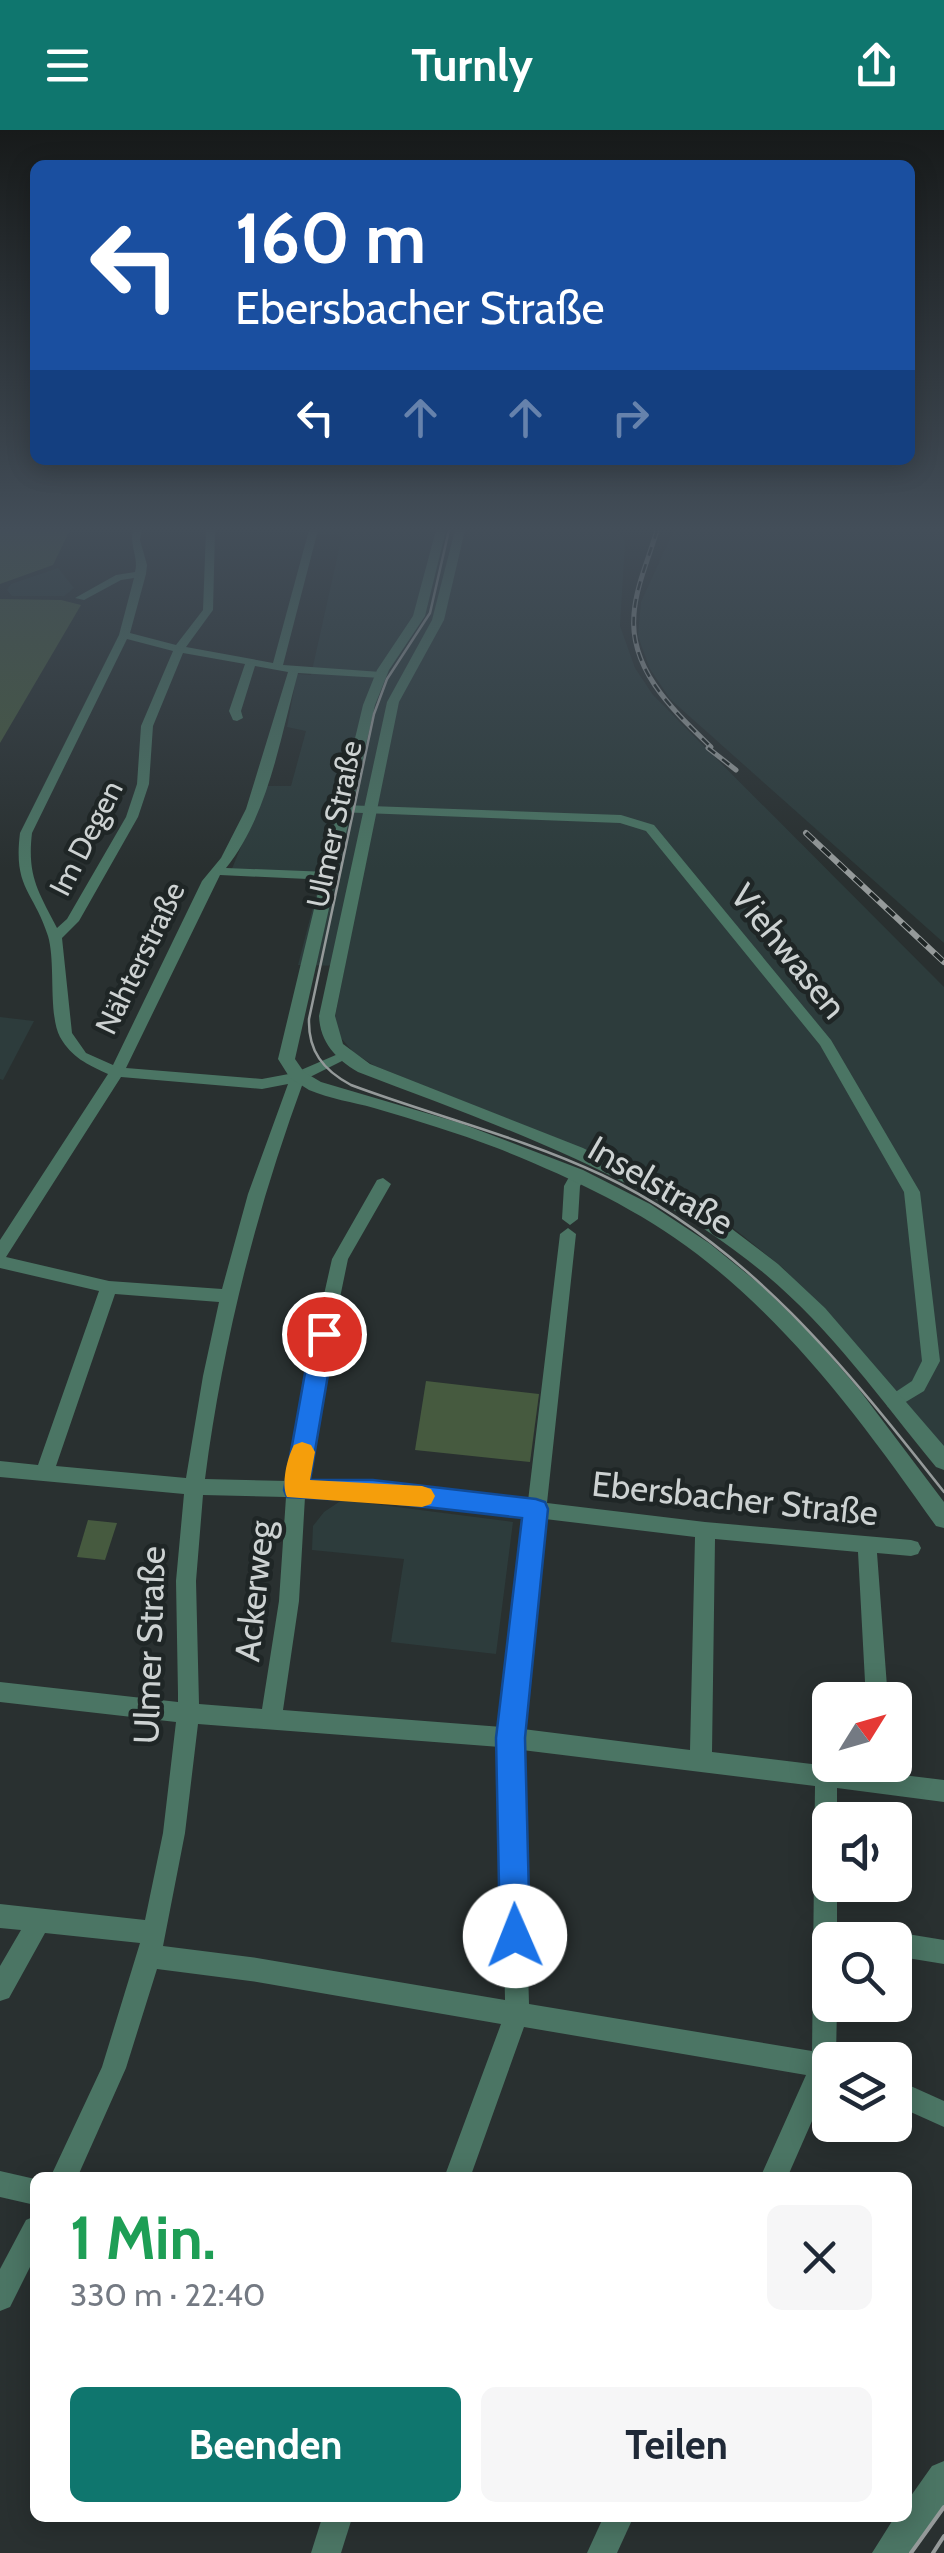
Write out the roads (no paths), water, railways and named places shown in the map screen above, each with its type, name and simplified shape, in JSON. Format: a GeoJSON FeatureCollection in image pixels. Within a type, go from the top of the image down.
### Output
{"type":"FeatureCollection","features":[{"type":"Feature","properties":{"kind":"street"},"geometry":{"type":"LineString","coordinates":[[120,643],[26,833],[23,858],[28,882],[55,936],[64,1033],[81,1056],[117,1072],[255,1084],[290,1079],[345,1056]]}},
{"type":"Feature","properties":{"kind":"street"},"geometry":{"type":"LineString","coordinates":[[156,643],[294,670],[381,674]]}},
{"type":"Feature","properties":{"kind":"street","name":"Im Degen"},"geometry":{"type":"LineString","coordinates":[[55,936],[72,922],[132,818],[143,784],[147,726],[183,643]]}},
{"type":"Feature","properties":{"kind":"street"},"geometry":{"type":"LineString","coordinates":[[276,666],[282,643]]}},
{"type":"Feature","properties":{"kind":"street","name":"Ulmer Straße"},"geometry":{"type":"LineString","coordinates":[[66,2172],[100,2102],[154,1944],[188,1712],[186,1568],[207,1391],[257,1190],[286,1108],[290,1079],[284,1057],[330,876],[342,809],[381,674],[402,643]]}},
{"type":"Feature","properties":{"kind":"street","name":"Ulmer Straße"},"geometry":{"type":"LineString","coordinates":[[345,1056],[330,1038],[327,1016],[393,702],[425,643]]}},
{"type":"Feature","properties":{"kind":"street"},"geometry":{"type":"LineString","coordinates":[[237,718],[235,711],[251,662]]}},
{"type":"Feature","properties":{"kind":"street","name":"Nähterstraße"},"geometry":{"type":"LineString","coordinates":[[0,1253],[117,1072],[208,881],[228,858],[260,787],[294,670]]}},
{"type":"Feature","properties":{"kind":"street","name":"Viehwasen"},"geometry":{"type":"LineString","coordinates":[[342,809],[620,819],[650,828],[826,1044],[912,1192],[930,1361],[918,1386],[894,1402]]}},
{"type":"Feature","properties":{"kind":"street"},"geometry":{"type":"LineString","coordinates":[[217,872],[330,876]]}},
{"type":"Feature","properties":{"kind":"street","name":"Inselstraße"},"geometry":{"type":"LineString","coordinates":[[345,1056],[364,1068],[624,1171],[685,1205],[774,1271],[944,1461]]}},
{"type":"Feature","properties":{"kind":"street","name":"Inselstraße"},"geometry":{"type":"LineString","coordinates":[[290,1079],[502,1144],[579,1174],[668,1221],[748,1280],[836,1376],[899,1454],[944,1519]]}},
{"type":"Feature","properties":{"kind":"street"},"geometry":{"type":"LineString","coordinates":[[459,2172],[517,2014],[510,1738],[572,1186],[579,1174]]}},
{"type":"Feature","properties":{"kind":"street","name":"Ackerweg"},"geometry":{"type":"LineString","coordinates":[[271,1720],[289,1601],[296,1490],[340,1259],[383,1184]]}},
{"type":"Feature","properties":{"kind":"street"},"geometry":{"type":"LineString","coordinates":[[0,1262],[109,1287],[230,1296]]}},
{"type":"Feature","properties":{"kind":"street"},"geometry":{"type":"LineString","coordinates":[[45,1472],[109,1287]]}},
{"type":"Feature","properties":{"kind":"street","name":"Ebersbacher Straße"},"geometry":{"type":"LineString","coordinates":[[0,1469],[194,1487],[373,1491],[705,1530],[912,1548]]}},
{"type":"Feature","properties":{"kind":"street"},"geometry":{"type":"LineString","coordinates":[[701,1761],[705,1530]]}},
{"type":"Feature","properties":{"kind":"street"},"geometry":{"type":"LineString","coordinates":[[867,1545],[877,1682]]}},
{"type":"Feature","properties":{"kind":"street"},"geometry":{"type":"LineString","coordinates":[[0,1692],[271,1720],[510,1738],[812,1774]]}},
{"type":"Feature","properties":{"kind":"street"},"geometry":{"type":"LineString","coordinates":[[826,1782],[827,1922]]}},
{"type":"Feature","properties":{"kind":"street"},"geometry":{"type":"LineString","coordinates":[[910,1782],[944,1792]]}},
{"type":"Feature","properties":{"kind":"street"},"geometry":{"type":"LineString","coordinates":[[0,1916],[517,2014],[812,2063]]}},
{"type":"Feature","properties":{"kind":"street"},"geometry":{"type":"LineString","coordinates":[[0,1990],[39,1921]]}},
{"type":"Feature","properties":{"kind":"street"},"geometry":{"type":"LineString","coordinates":[[912,1947],[944,1952]]}},
{"type":"Feature","properties":{"kind":"street"},"geometry":{"type":"LineString","coordinates":[[776,2172],[812,2097]]}},
{"type":"Feature","properties":{"kind":"street"},"geometry":{"type":"LineString","coordinates":[[912,2100],[944,2114]]}},
{"type":"Feature","properties":{"kind":"street"},"geometry":{"type":"LineString","coordinates":[[0,2184],[30,2191]]}},
{"type":"Feature","properties":{"kind":"street"},"geometry":{"type":"LineString","coordinates":[[0,2296],[30,2239]]}},
{"type":"Feature","properties":{"kind":"street"},"geometry":{"type":"LineString","coordinates":[[912,2522],[944,2478]]}},
{"type":"Feature","properties":{"kind":"street"},"geometry":{"type":"LineString","coordinates":[[326,2553],[336,2522]]}},
{"type":"Feature","properties":{"kind":"street"},"geometry":{"type":"LineString","coordinates":[[602,2553],[616,2522]]}},
{"type":"Feature","properties":{"kind":"street"},"geometry":{"type":"LineString","coordinates":[[889,2553],[912,2522]]}},
{"type":"Feature","properties":{"kind":"tram line"},"geometry":{"type":"LineString","coordinates":[[410,643],[387,679],[374,714],[309,1019],[311,1041],[319,1058],[332,1073],[351,1085],[509,1138],[602,1175],[655,1203],[703,1236],[749,1273],[831,1355],[944,1492]]}},
{"type":"Feature","properties":{"kind":"tram line"},"geometry":{"type":"LineString","coordinates":[[911,2553],[944,2507]]}},
{"type":"Feature","properties":{"kind":"tram line"},"geometry":{"type":"LineString","coordinates":[[933,2553],[944,2536]]}},
{"type":"Feature","properties":{"kind":"railway"},"geometry":{"type":"LineString","coordinates":[[636,643],[657,688],[711,747]]}},
{"type":"Feature","properties":{"kind":"railway"},"geometry":{"type":"LineString","coordinates":[[708,748],[736,770]]}},
{"type":"Feature","properties":{"kind":"railway"},"geometry":{"type":"LineString","coordinates":[[806,833],[944,962]]}}]}
